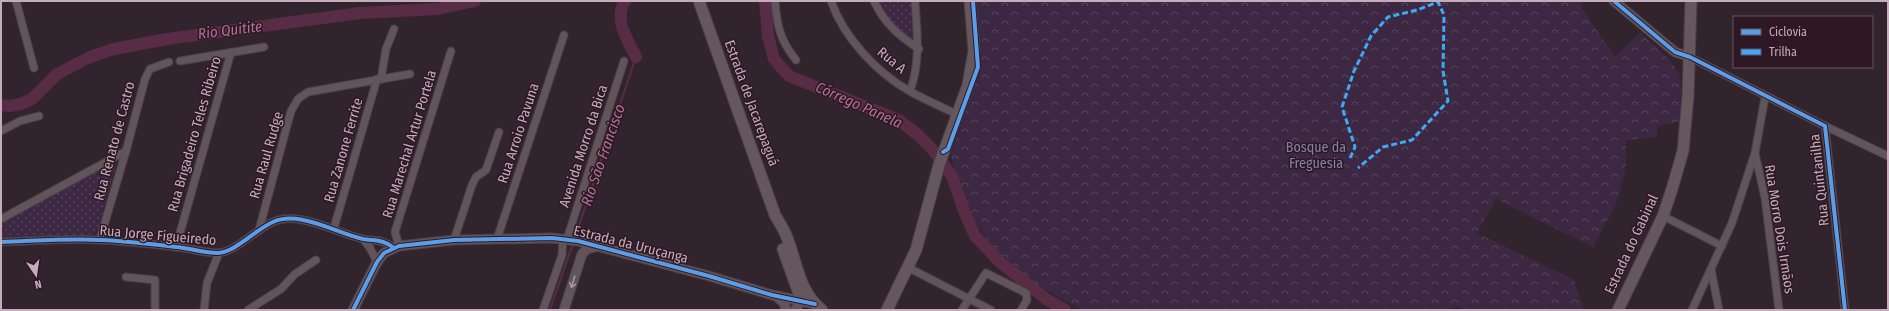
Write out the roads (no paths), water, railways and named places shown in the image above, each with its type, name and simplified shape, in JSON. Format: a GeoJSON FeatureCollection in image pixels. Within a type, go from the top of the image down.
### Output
{"type":"FeatureCollection","features":[{"type":"Feature","properties":{"kind":"main road","name":"Estrada de Jacarepaguá"},"geometry":{"type":"LineString","coordinates":[[699,1],[775,215],[779,237],[791,276],[804,296],[817,308]]}},
{"type":"Feature","properties":{"kind":"main road"},"geometry":{"type":"LineString","coordinates":[[888,310],[909,268],[916,250],[939,165],[958,115],[973,65],[974,51],[970,1]]}},
{"type":"Feature","properties":{"kind":"main road","name":"Estrada do Gabinal"},"geometry":{"type":"LineString","coordinates":[[1618,310],[1663,216],[1683,151],[1690,57],[1691,1]]}},
{"type":"Feature","properties":{"kind":"main road","name":"Estrada de Jacarepaguá"},"geometry":{"type":"LineString","coordinates":[[775,215],[786,235],[804,296]]}},
{"type":"Feature","properties":{"kind":"street"},"geometry":{"type":"LineString","coordinates":[[16,1],[34,68]]}},
{"type":"Feature","properties":{"kind":"street"},"geometry":{"type":"LineString","coordinates":[[775,1],[777,19],[782,40],[796,60]]}},
{"type":"Feature","properties":{"kind":"street","name":"Rua A"},"geometry":{"type":"LineString","coordinates":[[831,1],[853,41],[889,76],[910,91],[958,115]]}},
{"type":"Feature","properties":{"kind":"street"},"geometry":{"type":"LineString","coordinates":[[874,1],[885,20],[894,31],[918,49]]}},
{"type":"Feature","properties":{"kind":"street"},"geometry":{"type":"LineString","coordinates":[[910,91],[917,72],[918,49],[916,1]]}},
{"type":"Feature","properties":{"kind":"street"},"geometry":{"type":"LineString","coordinates":[[1614,1],[1675,52],[1690,57]]}},
{"type":"Feature","properties":{"kind":"street","name":"Rua Zanone Ferrite"},"geometry":{"type":"LineString","coordinates":[[334,228],[379,79],[386,49],[394,28]]}},
{"type":"Feature","properties":{"kind":"street","name":"Rua Arroio Pavuna"},"geometry":{"type":"LineString","coordinates":[[497,239],[564,35]]}},
{"type":"Feature","properties":{"kind":"street"},"geometry":{"type":"LineString","coordinates":[[180,60],[264,47]]}},
{"type":"Feature","properties":{"kind":"street","name":"Rua Marechal Artur Portela"},"geometry":{"type":"LineString","coordinates":[[396,247],[396,232],[451,51]]}},
{"type":"Feature","properties":{"kind":"street","name":"Rua Brigadeiro Teles Ribeiro"},"geometry":{"type":"LineString","coordinates":[[176,247],[231,52]]}},
{"type":"Feature","properties":{"kind":"street","name":"Rua Quintanilha"},"geometry":{"type":"LineString","coordinates":[[1690,57],[1765,97],[1825,126],[1846,310]]}},
{"type":"Feature","properties":{"kind":"street","name":"Avenida Morro da Bica"},"geometry":{"type":"LineString","coordinates":[[543,310],[562,255],[570,240],[624,61]]}},
{"type":"Feature","properties":{"kind":"street","name":"Rua Renato de Castro"},"geometry":{"type":"LineString","coordinates":[[100,240],[145,79],[150,69],[169,62]]}},
{"type":"Feature","properties":{"kind":"street"},"geometry":{"type":"LineString","coordinates":[[379,79],[410,74]]}},
{"type":"Feature","properties":{"kind":"street","name":"Rua Raul Rudge"},"geometry":{"type":"LineString","coordinates":[[259,230],[291,111],[298,99],[308,92],[379,79]]}},
{"type":"Feature","properties":{"kind":"street"},"geometry":{"type":"LineString","coordinates":[[1692,310],[1732,224],[1755,153],[1765,97]]}},
{"type":"Feature","properties":{"kind":"street"},"geometry":{"type":"LineString","coordinates":[[1,131],[20,121],[39,116]]}},
{"type":"Feature","properties":{"kind":"street"},"geometry":{"type":"LineString","coordinates":[[1825,126],[1888,156]]}},
{"type":"Feature","properties":{"kind":"street"},"geometry":{"type":"LineString","coordinates":[[454,240],[472,185],[476,177],[486,170],[499,132]]}},
{"type":"Feature","properties":{"kind":"street"},"geometry":{"type":"LineString","coordinates":[[1,219],[126,151]]}},
{"type":"Feature","properties":{"kind":"street","name":"Rua Morro Dois Irmãos"},"geometry":{"type":"LineString","coordinates":[[1755,153],[1765,198],[1779,310]]}},
{"type":"Feature","properties":{"kind":"street"},"geometry":{"type":"LineString","coordinates":[[264,210],[273,221]]}},
{"type":"Feature","properties":{"kind":"street"},"geometry":{"type":"LineString","coordinates":[[1663,216],[1722,246]]}},
{"type":"Feature","properties":{"kind":"street","name":"Rua Jorge Figueiredo"},"geometry":{"type":"LineString","coordinates":[[1,242],[100,240],[176,247],[219,253],[231,248],[273,221],[283,218],[291,218],[334,228],[363,239],[379,240],[396,247]]}},
{"type":"Feature","properties":{"kind":"street"},"geometry":{"type":"LineString","coordinates":[[363,239],[370,248],[377,262]]}},
{"type":"Feature","properties":{"kind":"street","name":"Estrada da Uruçanga"},"geometry":{"type":"LineString","coordinates":[[396,247],[454,240],[570,240],[709,276],[775,296],[804,296]]}},
{"type":"Feature","properties":{"kind":"street"},"geometry":{"type":"LineString","coordinates":[[570,240],[582,254]]}},
{"type":"Feature","properties":{"kind":"street"},"geometry":{"type":"LineString","coordinates":[[353,310],[377,262],[384,253],[396,247]]}},
{"type":"Feature","properties":{"kind":"street"},"geometry":{"type":"LineString","coordinates":[[564,310],[582,254],[590,247],[599,247]]}},
{"type":"Feature","properties":{"kind":"street"},"geometry":{"type":"LineString","coordinates":[[204,310],[206,283],[219,253]]}},
{"type":"Feature","properties":{"kind":"street"},"geometry":{"type":"LineString","coordinates":[[248,310],[281,289],[295,274],[316,260]]}},
{"type":"Feature","properties":{"kind":"street"},"geometry":{"type":"LineString","coordinates":[[909,268],[991,310]]}},
{"type":"Feature","properties":{"kind":"street"},"geometry":{"type":"LineString","coordinates":[[1711,268],[1718,310]]}},
{"type":"Feature","properties":{"kind":"street"},"geometry":{"type":"LineString","coordinates":[[962,310],[986,273],[1026,293],[1026,300],[1021,310]]}},
{"type":"Feature","properties":{"kind":"street"},"geometry":{"type":"LineString","coordinates":[[775,296],[781,296],[789,292],[792,286],[791,276]]}},
{"type":"Feature","properties":{"kind":"street"},"geometry":{"type":"LineString","coordinates":[[126,277],[155,280],[155,310]]}},
{"type":"Feature","properties":{"kind":"street"},"geometry":{"type":"LineString","coordinates":[[775,296],[784,303],[786,310]]}},
{"type":"Feature","properties":{"kind":"street"},"geometry":{"type":"LineString","coordinates":[[795,310],[804,296]]}},
{"type":"Feature","properties":{"kind":"waterway","name":"Rio Quitite"},"geometry":{"type":"LineString","coordinates":[[1,105],[9,106],[21,104],[32,99],[57,74],[90,57],[114,49],[167,39],[360,13],[437,9],[475,1]]}},
{"type":"Feature","properties":{"kind":"waterway","name":"Rio São Francisco"},"geometry":{"type":"LineString","coordinates":[[625,1],[622,8],[621,22],[623,30],[636,57]]}},
{"type":"Feature","properties":{"kind":"waterway","name":"Córrego Panela"},"geometry":{"type":"LineString","coordinates":[[765,1],[768,36],[774,59],[789,76],[899,120],[918,135],[932,149],[952,176],[964,211],[975,236],[1000,262],[1046,299],[1065,310]]}},
{"type":"Feature","properties":{"kind":"waterway","name":"Rio São Francisco"},"geometry":{"type":"LineString","coordinates":[[575,237],[636,57]]}},
{"type":"Feature","properties":{"kind":"waterway","name":"Rio São Francisco"},"geometry":{"type":"LineString","coordinates":[[550,310],[573,243]]}},
{"type":"Feature","properties":{"kind":"park label","name":"Bosque da Freguesia"},"geometry":{"type":"Point","coordinates":[1316,156]}}]}
